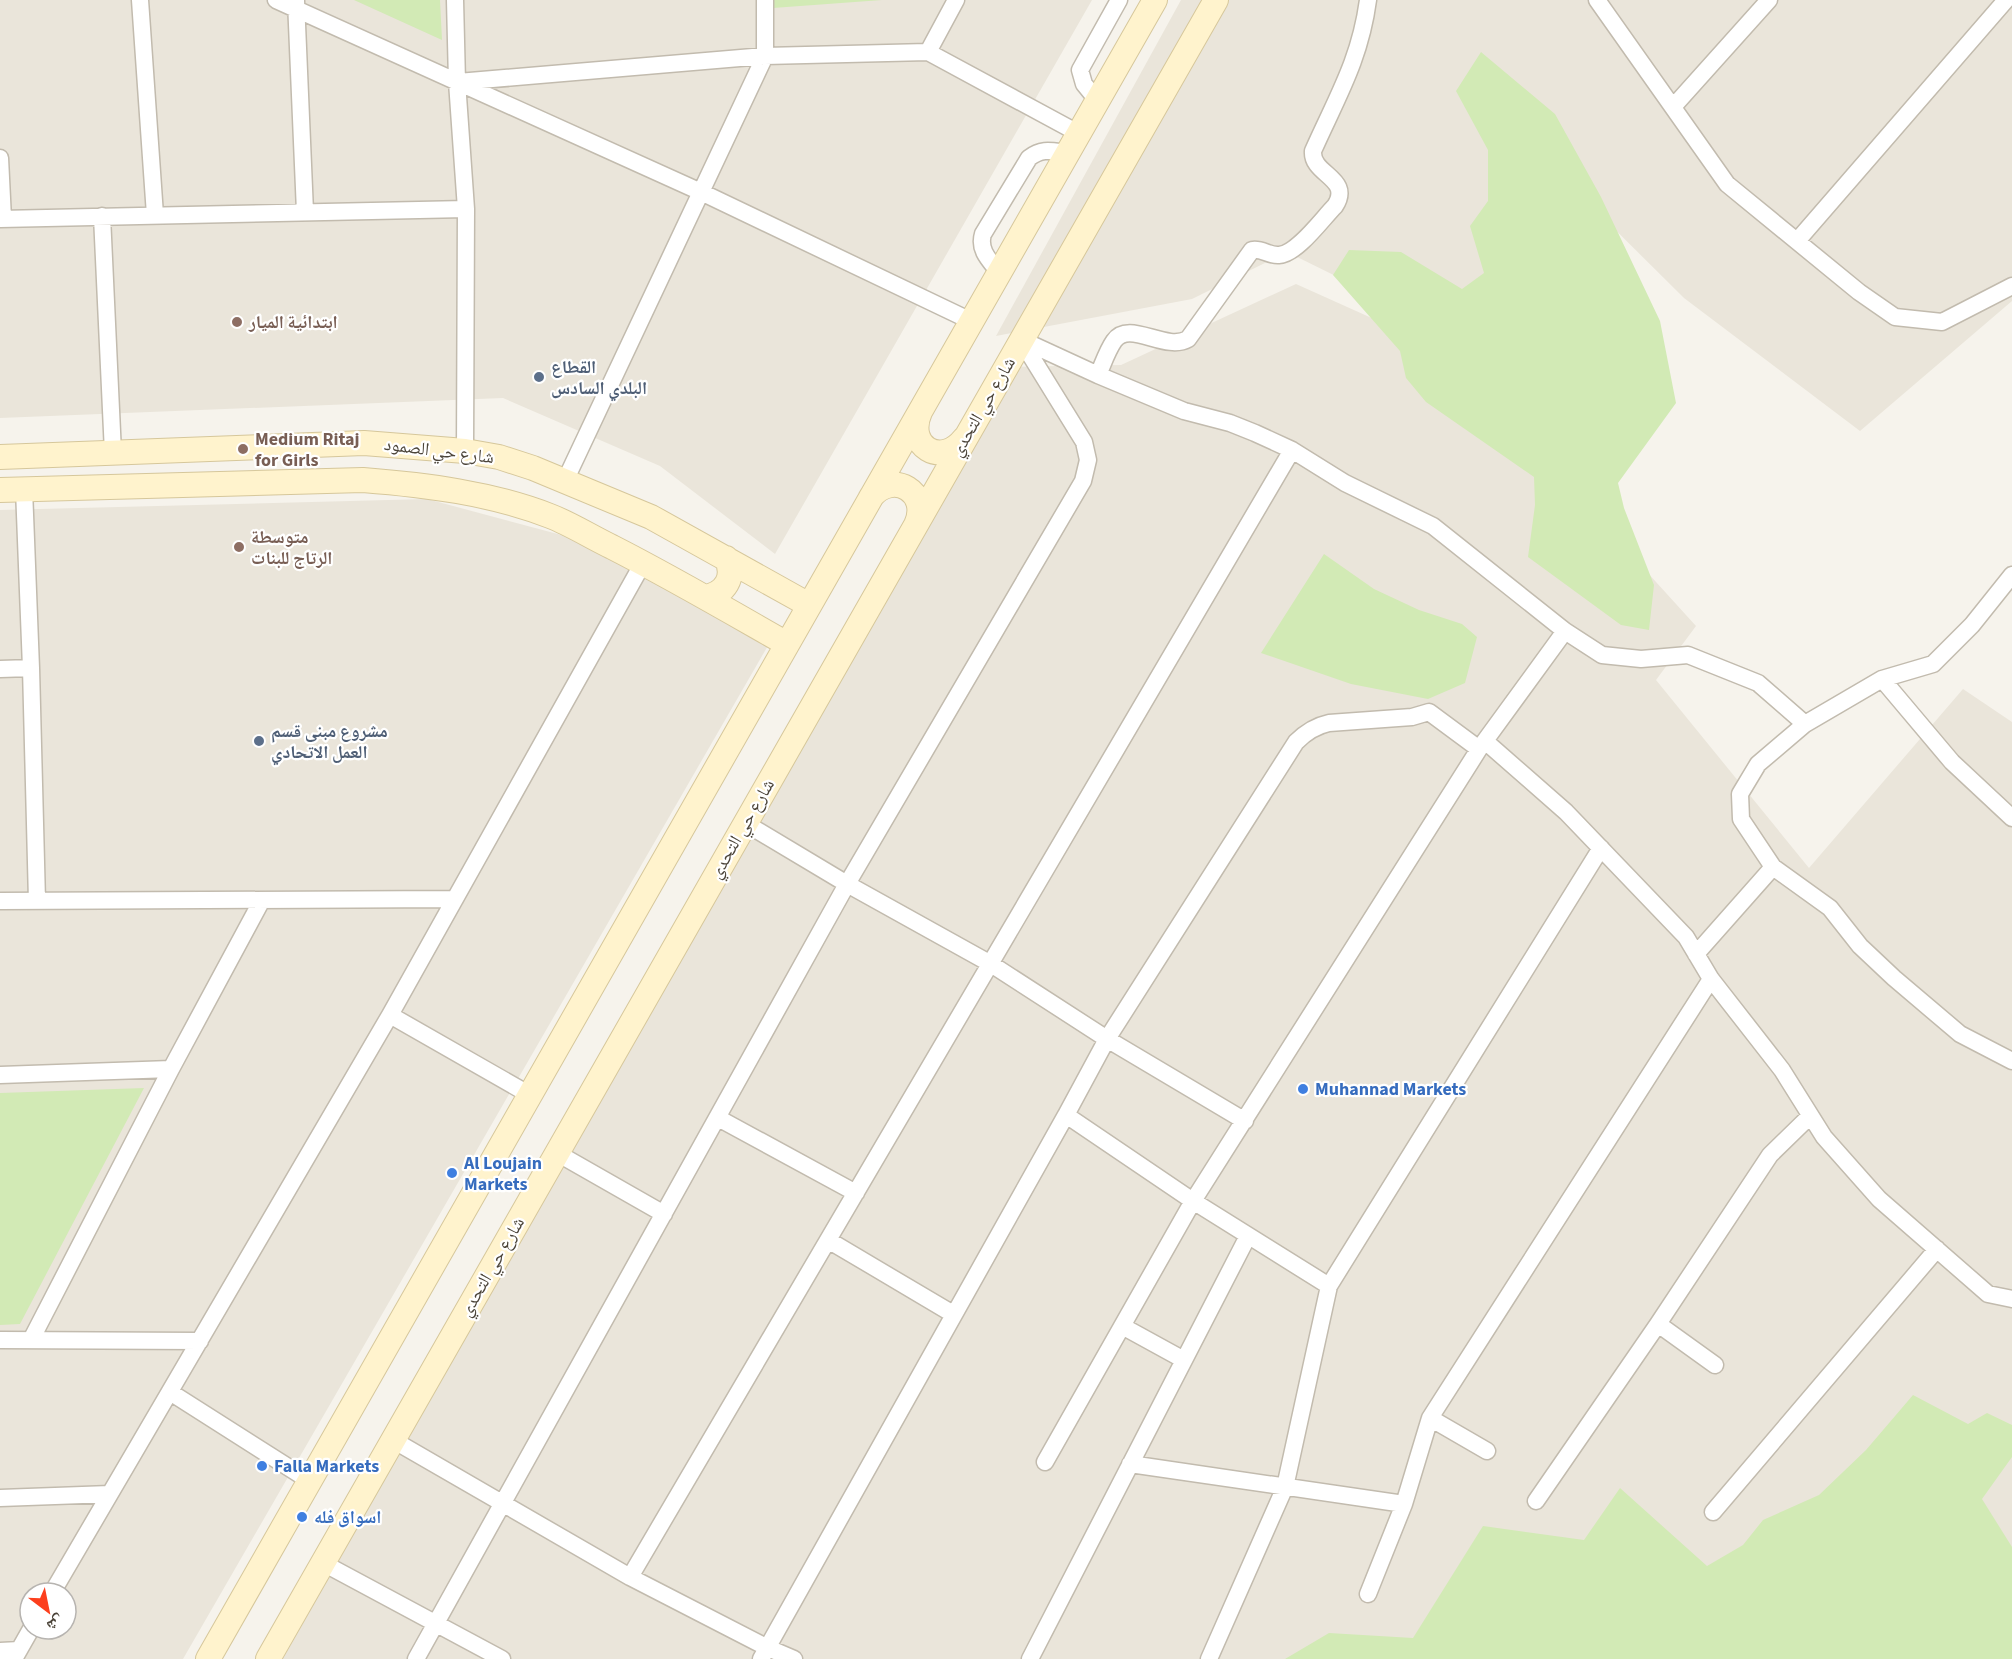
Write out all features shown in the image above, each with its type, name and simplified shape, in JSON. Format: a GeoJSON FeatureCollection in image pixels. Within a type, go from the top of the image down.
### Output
{"type":"FeatureCollection","features":[{"type":"Feature","properties":{"kind":"main road"},"geometry":{"type":"LineString","coordinates":[[208,1659],[1155,0]]}},
{"type":"Feature","properties":{"kind":"main road","name":"شارع حي التحدي"},"geometry":{"type":"LineString","coordinates":[[268,1659],[1216,0]]}},
{"type":"Feature","properties":{"kind":"main road"},"geometry":{"type":"LineString","coordinates":[[920,412],[915,427],[916,434],[925,447],[939,453],[946,452],[954,450],[964,439]]}},
{"type":"Feature","properties":{"kind":"main road","name":"شارع حي الصمود"},"geometry":{"type":"LineString","coordinates":[[0,457],[364,443],[465,451],[499,457],[533,468],[651,518],[809,605]]}},
{"type":"Feature","properties":{"kind":"main road"},"geometry":{"type":"LineString","coordinates":[[0,490],[363,480],[458,491],[551,516],[643,563],[787,644]]}},
{"type":"Feature","properties":{"kind":"main road"},"geometry":{"type":"LineString","coordinates":[[871,497],[882,487],[889,485],[910,490],[920,510],[916,525]]}},
{"type":"Feature","properties":{"kind":"main road"},"geometry":{"type":"LineString","coordinates":[[705,597],[720,593],[729,580],[729,565],[726,558]]}},
{"type":"Feature","properties":{"kind":"street"},"geometry":{"type":"LineString","coordinates":[[140,0],[155,215]]}},
{"type":"Feature","properties":{"kind":"street"},"geometry":{"type":"LineString","coordinates":[[276,0],[296,5],[457,82],[701,192],[971,321]]}},
{"type":"Feature","properties":{"kind":"street"},"geometry":{"type":"LineString","coordinates":[[455,0],[457,82],[466,209],[465,451]]}},
{"type":"Feature","properties":{"kind":"street"},"geometry":{"type":"LineString","coordinates":[[565,481],[765,56],[765,0]]}},
{"type":"Feature","properties":{"kind":"street"},"geometry":{"type":"LineString","coordinates":[[928,52],[956,0]]}},
{"type":"Feature","properties":{"kind":"street"},"geometry":{"type":"LineString","coordinates":[[1097,100],[1084,84],[1080,70],[1119,0]]}},
{"type":"Feature","properties":{"kind":"street"},"geometry":{"type":"LineString","coordinates":[[1098,375],[1114,340],[1124,334],[1135,333],[1176,344],[1188,339],[1252,250],[1258,249],[1277,255],[1288,253],[1335,206],[1339,196],[1338,185],[1314,161],[1313,151],[1354,61],[1361,40],[1368,0]]}},
{"type":"Feature","properties":{"kind":"street"},"geometry":{"type":"LineString","coordinates":[[1597,0],[1727,184],[1859,292],[1895,317],[1942,322],[2012,286]]}},
{"type":"Feature","properties":{"kind":"street"},"geometry":{"type":"LineString","coordinates":[[1673,107],[1769,0]]}},
{"type":"Feature","properties":{"kind":"street"},"geometry":{"type":"LineString","coordinates":[[1797,241],[2006,0]]}},
{"type":"Feature","properties":{"kind":"street"},"geometry":{"type":"LineString","coordinates":[[296,5],[305,212]]}},
{"type":"Feature","properties":{"kind":"street"},"geometry":{"type":"LineString","coordinates":[[457,82],[765,56],[928,52],[1073,143]]}},
{"type":"Feature","properties":{"kind":"street"},"geometry":{"type":"LineString","coordinates":[[999,272],[982,249],[983,234],[1029,158],[1036,152],[1073,143]]}},
{"type":"Feature","properties":{"kind":"street"},"geometry":{"type":"LineString","coordinates":[[0,158],[2,219],[466,209]]}},
{"type":"Feature","properties":{"kind":"street"},"geometry":{"type":"LineString","coordinates":[[102,216],[113,453]]}},
{"type":"Feature","properties":{"kind":"street"},"geometry":{"type":"LineString","coordinates":[[1021,339],[1098,375],[1184,411],[1230,423],[1292,450],[1345,483],[1432,526],[1565,632],[1602,655],[1641,659],[1688,655],[1758,683],[1805,724]]}},
{"type":"Feature","properties":{"kind":"street"},"geometry":{"type":"LineString","coordinates":[[416,1659],[847,884],[1087,471],[1087,451],[1084,442],[1021,339]]}},
{"type":"Feature","properties":{"kind":"street"},"geometry":{"type":"LineString","coordinates":[[630,1577],[1292,450]]}},
{"type":"Feature","properties":{"kind":"street"},"geometry":{"type":"LineString","coordinates":[[24,489],[36,901]]}},
{"type":"Feature","properties":{"kind":"street"},"geometry":{"type":"LineString","coordinates":[[59,1581],[390,1015],[643,563]]}},
{"type":"Feature","properties":{"kind":"street"},"geometry":{"type":"LineString","coordinates":[[2012,575],[1972,625],[1933,664],[1882,679],[1805,724],[1758,764],[1740,794],[1741,819],[1773,867],[1830,908],[1860,946],[1960,1034],[2012,1061]]}},
{"type":"Feature","properties":{"kind":"street"},"geometry":{"type":"LineString","coordinates":[[1045,1462],[1193,1201],[1482,745],[1565,632]]}},
{"type":"Feature","properties":{"kind":"street"},"geometry":{"type":"LineString","coordinates":[[0,669],[31,668]]}},
{"type":"Feature","properties":{"kind":"street"},"geometry":{"type":"LineString","coordinates":[[1882,679],[1952,762],[2012,818]]}},
{"type":"Feature","properties":{"kind":"street"},"geometry":{"type":"LineString","coordinates":[[763,1653],[1107,1039],[1296,742],[1320,725],[1412,717],[1425,712],[1432,714],[1482,745],[1566,812],[1686,936],[1711,979],[1782,1070],[1824,1137],[1880,1199],[1988,1294],[2012,1299]]}},
{"type":"Feature","properties":{"kind":"street"},"geometry":{"type":"LineString","coordinates":[[745,823],[847,884],[991,963],[1107,1039],[1245,1121]]}},
{"type":"Feature","properties":{"kind":"street"},"geometry":{"type":"LineString","coordinates":[[1209,1659],[1285,1487],[1329,1286],[1601,848]]}},
{"type":"Feature","properties":{"kind":"street"},"geometry":{"type":"LineString","coordinates":[[1696,954],[1773,867]]}},
{"type":"Feature","properties":{"kind":"street"},"geometry":{"type":"LineString","coordinates":[[0,901],[455,898]]}},
{"type":"Feature","properties":{"kind":"street"},"geometry":{"type":"LineString","coordinates":[[31,1340],[171,1069],[262,900]]}},
{"type":"Feature","properties":{"kind":"street"},"geometry":{"type":"LineString","coordinates":[[1368,1594],[1404,1504],[1430,1418],[1711,979]]}},
{"type":"Feature","properties":{"kind":"street"},"geometry":{"type":"LineString","coordinates":[[390,1015],[530,1095]]}},
{"type":"Feature","properties":{"kind":"street"},"geometry":{"type":"LineString","coordinates":[[0,1075],[171,1069]]}},
{"type":"Feature","properties":{"kind":"street"},"geometry":{"type":"LineString","coordinates":[[1066,1115],[1193,1201],[1329,1286]]}},
{"type":"Feature","properties":{"kind":"street"},"geometry":{"type":"LineString","coordinates":[[1536,1501],[1658,1324],[1770,1155],[1810,1116]]}},
{"type":"Feature","properties":{"kind":"street"},"geometry":{"type":"LineString","coordinates":[[718,1118],[856,1194]]}},
{"type":"Feature","properties":{"kind":"street"},"geometry":{"type":"LineString","coordinates":[[557,1153],[664,1214]]}},
{"type":"Feature","properties":{"kind":"street"},"geometry":{"type":"LineString","coordinates":[[1030,1659],[1248,1236]]}},
{"type":"Feature","properties":{"kind":"street"},"geometry":{"type":"LineString","coordinates":[[828,1240],[953,1314]]}},
{"type":"Feature","properties":{"kind":"street"},"geometry":{"type":"LineString","coordinates":[[1713,1512],[1937,1249]]}},
{"type":"Feature","properties":{"kind":"street"},"geometry":{"type":"LineString","coordinates":[[1658,1324],[1715,1365]]}},
{"type":"Feature","properties":{"kind":"street"},"geometry":{"type":"LineString","coordinates":[[1122,1326],[1184,1360]]}},
{"type":"Feature","properties":{"kind":"street"},"geometry":{"type":"LineString","coordinates":[[0,1340],[200,1341]]}},
{"type":"Feature","properties":{"kind":"street"},"geometry":{"type":"LineString","coordinates":[[170,1392],[310,1481]]}},
{"type":"Feature","properties":{"kind":"street"},"geometry":{"type":"LineString","coordinates":[[1430,1418],[1487,1451]]}},
{"type":"Feature","properties":{"kind":"street"},"geometry":{"type":"LineString","coordinates":[[393,1440],[763,1653],[794,1659]]}},
{"type":"Feature","properties":{"kind":"street"},"geometry":{"type":"LineString","coordinates":[[1130,1464],[1404,1504]]}},
{"type":"Feature","properties":{"kind":"street"},"geometry":{"type":"LineString","coordinates":[[0,1498],[110,1494]]}},
{"type":"Feature","properties":{"kind":"street"},"geometry":{"type":"LineString","coordinates":[[323,1563],[502,1659]]}},
{"type":"Feature","properties":{"kind":"street"},"geometry":{"type":"LineString","coordinates":[[0,1651],[16,1655],[24,1641]]}},
{"type":"Feature","properties":{"kind":"shaded area"},"geometry":{"type":"Polygon","coordinates":[[[0,0],[1092,0],[775,554],[660,466],[503,398],[0,418],[0,0]]]}},
{"type":"Feature","properties":{"kind":"shaded area"},"geometry":{"type":"Polygon","coordinates":[[[1181,0],[2012,0],[2012,301],[1860,431],[1684,298],[1554,169],[1472,304],[1366,291],[1287,252],[1192,299],[996,336],[1181,0]]]}},
{"type":"Feature","properties":{"kind":"shaded area"},"geometry":{"type":"Polygon","coordinates":[[[1296,284],[1434,346],[1567,484],[1696,626],[1656,680],[1809,868],[1963,689],[2012,722],[2012,1623],[1464,1659],[283,1659],[1004,367],[1121,365],[1296,284]]]}},
{"type":"Feature","properties":{"kind":"shaded area"},"geometry":{"type":"Polygon","coordinates":[[[427,499],[610,548],[773,637],[183,1659],[0,1659],[0,510],[427,499]]]}},
{"type":"Feature","properties":{"kind":"green space"},"geometry":{"type":"Polygon","coordinates":[[[354,0],[440,0],[442,40],[354,0]]]}},
{"type":"Feature","properties":{"kind":"green space"},"geometry":{"type":"Polygon","coordinates":[[[773,0],[882,0],[773,8],[773,0]]]}},
{"type":"Feature","properties":{"kind":"green space"},"geometry":{"type":"Polygon","coordinates":[[[1481,52],[1555,114],[1601,197],[1660,321],[1676,403],[1618,483],[1624,508],[1654,585],[1649,630],[1621,625],[1528,557],[1535,505],[1534,477],[1426,402],[1406,378],[1400,351],[1333,275],[1349,250],[1401,252],[1462,289],[1484,273],[1470,226],[1488,201],[1488,150],[1456,91],[1481,52]]]}},
{"type":"Feature","properties":{"kind":"green space"},"geometry":{"type":"Polygon","coordinates":[[[1324,554],[1374,589],[1419,610],[1462,624],[1477,637],[1465,683],[1428,699],[1351,684],[1261,653],[1324,554]]]}},
{"type":"Feature","properties":{"kind":"green space"},"geometry":{"type":"Polygon","coordinates":[[[144,1088],[20,1324],[0,1325],[0,1093],[144,1088]]]}},
{"type":"Feature","properties":{"kind":"green space"},"geometry":{"type":"Polygon","coordinates":[[[1913,1395],[1968,1424],[1987,1413],[2012,1425],[2012,1457],[1982,1499],[2012,1547],[2012,1659],[1285,1659],[1329,1633],[1413,1638],[1483,1526],[1584,1540],[1620,1488],[1707,1566],[1743,1545],[1763,1520],[1819,1495],[1866,1450],[1913,1395]]]}},
{"type":"Feature","properties":{"kind":"place","name":"ابتدائية الميار"},"geometry":{"type":"Point","coordinates":[237,322]}},
{"type":"Feature","properties":{"kind":"place","name":"القطاع البلدي السادس"},"geometry":{"type":"Point","coordinates":[539,377]}},
{"type":"Feature","properties":{"kind":"place","name":"Medium Ritaj for Girls"},"geometry":{"type":"Point","coordinates":[243,449]}},
{"type":"Feature","properties":{"kind":"place","name":"متوسطة الرتاج للبنات"},"geometry":{"type":"Point","coordinates":[239,547]}},
{"type":"Feature","properties":{"kind":"place","name":"مشروع مبنى قسم العمل الاتحادي"},"geometry":{"type":"Point","coordinates":[259,741]}},
{"type":"Feature","properties":{"kind":"place","name":"Muhannad Markets"},"geometry":{"type":"Point","coordinates":[1303,1089]}},
{"type":"Feature","properties":{"kind":"place","name":"Al Loujain Markets"},"geometry":{"type":"Point","coordinates":[452,1173]}},
{"type":"Feature","properties":{"kind":"place","name":"Falla Markets"},"geometry":{"type":"Point","coordinates":[262,1466]}},
{"type":"Feature","properties":{"kind":"place","name":"اسواق فله"},"geometry":{"type":"Point","coordinates":[302,1517]}}]}
